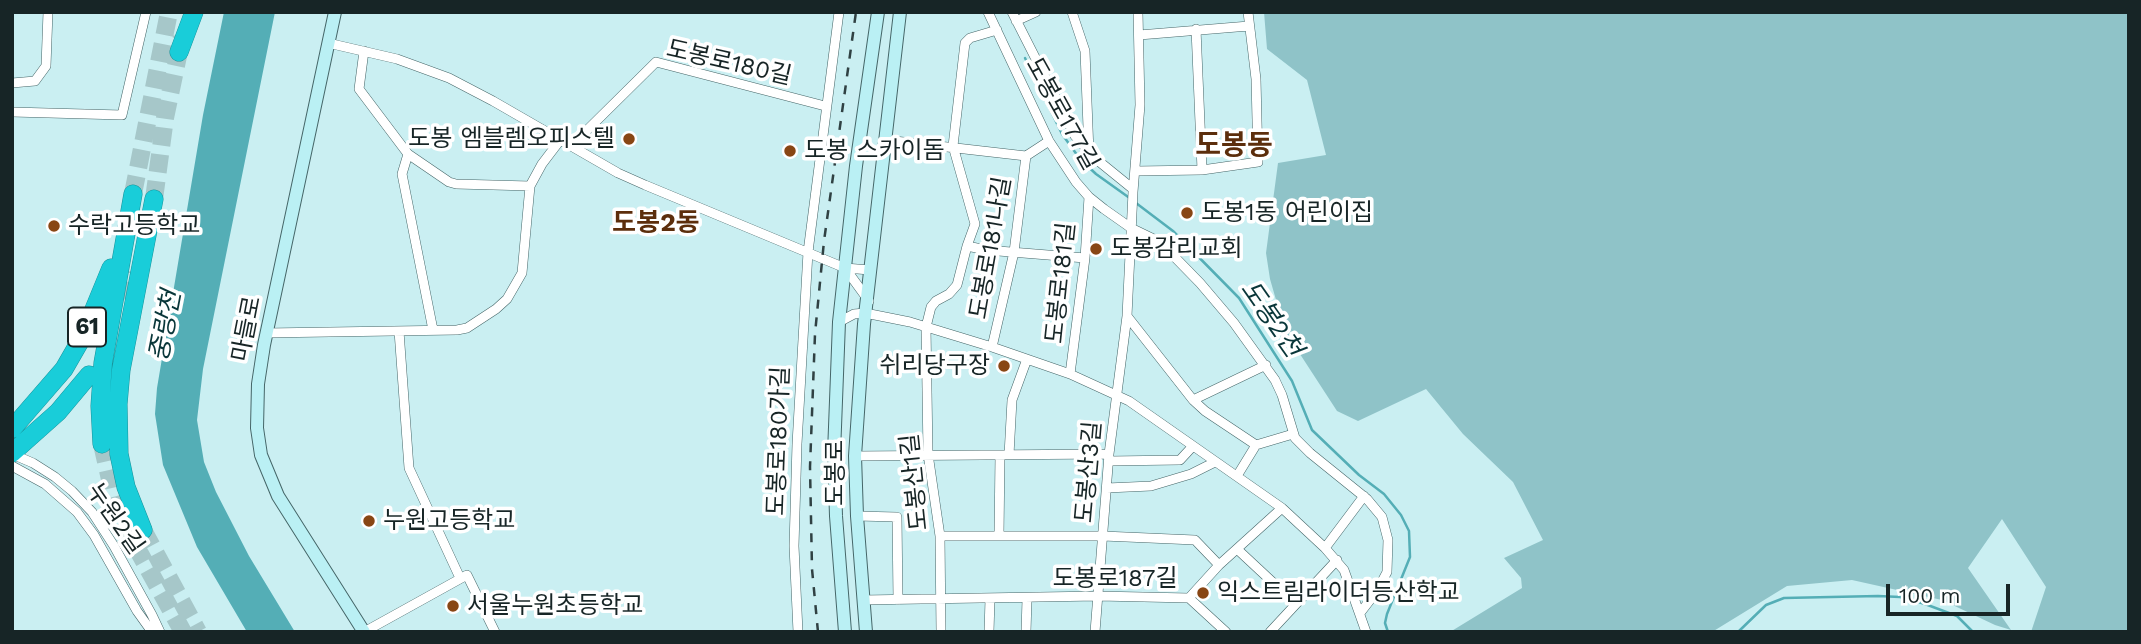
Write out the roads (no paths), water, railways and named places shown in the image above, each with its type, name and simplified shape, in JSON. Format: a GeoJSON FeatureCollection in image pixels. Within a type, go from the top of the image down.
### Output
{"type":"FeatureCollection","features":[{"type":"Feature","properties":{"kind":"highway"},"geometry":{"type":"LineString","coordinates":[[178,52],[194,12]]}},
{"type":"Feature","properties":{"kind":"highway"},"geometry":{"type":"LineString","coordinates":[[128,271],[140,200]]}},
{"type":"Feature","properties":{"kind":"highway","name":"61"},"geometry":{"type":"LineString","coordinates":[[13,428],[64,369],[83,336],[140,200]]}},
{"type":"Feature","properties":{"kind":"highway","name":"61"},"geometry":{"type":"LineString","coordinates":[[102,444],[100,406],[103,362],[140,200]]}},
{"type":"Feature","properties":{"kind":"highway","name":"61"},"geometry":{"type":"LineString","coordinates":[[140,200],[118,404],[119,454],[126,487],[143,530]]}},
{"type":"Feature","properties":{"kind":"highway","name":"61"},"geometry":{"type":"LineString","coordinates":[[12,453],[58,412],[89,375]]}},
{"type":"Feature","properties":{"kind":"main road","name":"마들로"},"geometry":{"type":"LineString","coordinates":[[335,12],[266,333],[259,373],[258,439],[264,464],[278,496],[364,632]]}},
{"type":"Feature","properties":{"kind":"main road","name":"도봉로"},"geometry":{"type":"LineString","coordinates":[[845,632],[834,466],[839,322],[856,166],[878,12]]}},
{"type":"Feature","properties":{"kind":"main road","name":"도봉로"},"geometry":{"type":"LineString","coordinates":[[866,632],[855,456],[871,314],[866,297],[900,12]]}},
{"type":"Feature","properties":{"kind":"street"},"geometry":{"type":"LineString","coordinates":[[12,83],[35,82],[46,66],[48,12]]}},
{"type":"Feature","properties":{"kind":"street"},"geometry":{"type":"LineString","coordinates":[[12,113],[122,115],[146,12]]}},
{"type":"Feature","properties":{"kind":"street","name":"도봉로180길"},"geometry":{"type":"LineString","coordinates":[[808,252],[839,12]]}},
{"type":"Feature","properties":{"kind":"street","name":"도봉로177길"},"geometry":{"type":"LineString","coordinates":[[988,12],[1049,141],[1076,182],[1089,197],[1160,243],[1217,301],[1266,365],[1282,395],[1293,434],[1310,453],[1364,496],[1384,521],[1388,559],[1385,576],[1360,613]]}},
{"type":"Feature","properties":{"kind":"street"},"geometry":{"type":"LineString","coordinates":[[1072,12],[1083,38],[1085,51],[1089,153]]}},
{"type":"Feature","properties":{"kind":"street","name":"도봉산3길"},"geometry":{"type":"LineString","coordinates":[[1095,632],[1109,458],[1126,316],[1140,105],[1138,12]]}},
{"type":"Feature","properties":{"kind":"street"},"geometry":{"type":"LineString","coordinates":[[1136,171],[1202,170],[1258,162],[1256,79],[1248,12]]}},
{"type":"Feature","properties":{"kind":"street"},"geometry":{"type":"LineString","coordinates":[[1014,17],[1035,13]]}},
{"type":"Feature","properties":{"kind":"street","name":"도봉로177길"},"geometry":{"type":"LineString","coordinates":[[1014,17],[1075,136],[1089,153],[1133,190]]}},
{"type":"Feature","properties":{"kind":"street"},"geometry":{"type":"LineString","coordinates":[[1139,35],[1249,26]]}},
{"type":"Feature","properties":{"kind":"street"},"geometry":{"type":"LineString","coordinates":[[1196,29],[1202,170]]}},
{"type":"Feature","properties":{"kind":"street"},"geometry":{"type":"LineString","coordinates":[[926,327],[931,307],[957,285],[975,224],[953,146],[965,43],[970,38],[997,30]]}},
{"type":"Feature","properties":{"kind":"street"},"geometry":{"type":"LineString","coordinates":[[328,43],[397,59],[449,78],[618,173],[845,268],[870,270]]}},
{"type":"Feature","properties":{"kind":"street"},"geometry":{"type":"LineString","coordinates":[[364,51],[359,89],[408,154],[456,184],[530,186]]}},
{"type":"Feature","properties":{"kind":"street","name":"도봉로180길"},"geometry":{"type":"LineString","coordinates":[[572,145],[656,62],[825,106]]}},
{"type":"Feature","properties":{"kind":"street"},"geometry":{"type":"LineString","coordinates":[[266,333],[467,328],[496,309],[512,292],[522,273],[530,186],[541,164],[561,139]]}},
{"type":"Feature","properties":{"kind":"street"},"geometry":{"type":"LineString","coordinates":[[886,140],[1026,156],[1049,141]]}},
{"type":"Feature","properties":{"kind":"street"},"geometry":{"type":"LineString","coordinates":[[408,154],[402,174],[433,330]]}},
{"type":"Feature","properties":{"kind":"street","name":"도봉로181나길"},"geometry":{"type":"LineString","coordinates":[[992,347],[1014,252],[1026,156]]}},
{"type":"Feature","properties":{"kind":"street","name":"도봉로181길"},"geometry":{"type":"LineString","coordinates":[[1070,374],[1085,258],[1089,197]]}},
{"type":"Feature","properties":{"kind":"street"},"geometry":{"type":"LineString","coordinates":[[967,246],[1085,258]]}},
{"type":"Feature","properties":{"kind":"street","name":"도봉로180가길"},"geometry":{"type":"LineString","coordinates":[[798,632],[794,546],[797,433],[808,252]]}},
{"type":"Feature","properties":{"kind":"street"},"geometry":{"type":"LineString","coordinates":[[845,268],[866,297]]}},
{"type":"Feature","properties":{"kind":"street"},"geometry":{"type":"LineString","coordinates":[[839,322],[854,314],[871,314]]}},
{"type":"Feature","properties":{"kind":"street","name":"도봉로181길"},"geometry":{"type":"LineString","coordinates":[[871,314],[992,347],[1070,374],[1129,401],[1282,509],[1325,548],[1337,560],[1346,576],[1366,632]]}},
{"type":"Feature","properties":{"kind":"street"},"geometry":{"type":"LineString","coordinates":[[1126,316],[1193,400],[1256,445]]}},
{"type":"Feature","properties":{"kind":"street","name":"도봉산1길"},"geometry":{"type":"LineString","coordinates":[[926,327],[928,454],[940,536],[941,632]]}},
{"type":"Feature","properties":{"kind":"street"},"geometry":{"type":"LineString","coordinates":[[399,331],[409,468],[463,577],[495,632]]}},
{"type":"Feature","properties":{"kind":"street","name":"도봉로181길"},"geometry":{"type":"LineString","coordinates":[[999,536],[1012,400],[1027,359]]}},
{"type":"Feature","properties":{"kind":"street"},"geometry":{"type":"LineString","coordinates":[[1193,400],[1266,365]]}},
{"type":"Feature","properties":{"kind":"street"},"geometry":{"type":"LineString","coordinates":[[1237,476],[1256,445],[1293,434]]}},
{"type":"Feature","properties":{"kind":"street"},"geometry":{"type":"LineString","coordinates":[[855,456],[1005,454],[1180,460],[1192,447]]}},
{"type":"Feature","properties":{"kind":"street","name":"누원2길"},"geometry":{"type":"LineString","coordinates":[[12,453],[44,470],[86,505],[104,528],[160,632]]}},
{"type":"Feature","properties":{"kind":"street"},"geometry":{"type":"LineString","coordinates":[[1107,488],[1151,486],[1207,468],[1215,462]]}},
{"type":"Feature","properties":{"kind":"street","name":"누원2길"},"geometry":{"type":"LineString","coordinates":[[12,466],[36,478],[77,512],[152,632]]}},
{"type":"Feature","properties":{"kind":"street"},"geometry":{"type":"LineString","coordinates":[[1325,548],[1364,496]]}},
{"type":"Feature","properties":{"kind":"street"},"geometry":{"type":"LineString","coordinates":[[1189,598],[1219,565],[1282,509]]}},
{"type":"Feature","properties":{"kind":"street"},"geometry":{"type":"LineString","coordinates":[[857,516],[897,517],[898,600]]}},
{"type":"Feature","properties":{"kind":"street"},"geometry":{"type":"LineString","coordinates":[[940,536],[1103,536],[1195,540],[1219,565]]}},
{"type":"Feature","properties":{"kind":"street"},"geometry":{"type":"LineString","coordinates":[[1237,549],[1296,604]]}},
{"type":"Feature","properties":{"kind":"street"},"geometry":{"type":"LineString","coordinates":[[1270,632],[1337,560]]}},
{"type":"Feature","properties":{"kind":"street"},"geometry":{"type":"LineString","coordinates":[[364,632],[463,577]]}},
{"type":"Feature","properties":{"kind":"street","name":"도봉로187길"},"geometry":{"type":"LineString","coordinates":[[863,600],[1098,596],[1189,598],[1226,632]]}},
{"type":"Feature","properties":{"kind":"street"},"geometry":{"type":"LineString","coordinates":[[1026,632],[1027,598]]}},
{"type":"Feature","properties":{"kind":"street"},"geometry":{"type":"LineString","coordinates":[[989,632],[990,599]]}},
{"type":"Feature","properties":{"kind":"waterway","name":"도봉2천"},"geometry":{"type":"LineString","coordinates":[[1025,58],[1062,134],[1080,159],[1131,199]]}},
{"type":"Feature","properties":{"kind":"waterway","name":"도봉2천"},"geometry":{"type":"LineString","coordinates":[[1136,203],[1173,231],[1239,298],[1292,381],[1312,430],[1359,475],[1384,494],[1401,515],[1409,531],[1410,557],[1387,614],[1385,623],[1388,632]]}},
{"type":"Feature","properties":{"kind":"waterway","name":"도봉2천"},"geometry":{"type":"LineString","coordinates":[[1738,632],[1766,605],[1784,598],[1878,596],[1900,597],[1957,616],[1973,632]]}},
{"type":"Feature","properties":{"kind":"tunnel"},"geometry":{"type":"LineString","coordinates":[[133,194],[169,12]]}},
{"type":"Feature","properties":{"kind":"tunnel"},"geometry":{"type":"LineString","coordinates":[[154,199],[165,118],[182,37]]}},
{"type":"Feature","properties":{"kind":"tunnel"},"geometry":{"type":"LineString","coordinates":[[122,299],[128,271]]}},
{"type":"Feature","properties":{"kind":"tunnel"},"geometry":{"type":"LineString","coordinates":[[102,444],[123,523],[183,632]]}},
{"type":"Feature","properties":{"kind":"tunnel"},"geometry":{"type":"LineString","coordinates":[[143,530],[198,632]]}},
{"type":"Feature","properties":{"kind":"railway"},"geometry":{"type":"LineString","coordinates":[[818,632],[812,569],[810,467],[815,334],[824,241],[856,12]]}},
{"type":"Feature","properties":{"kind":"place","name":"도봉 엠블렘오피스텔"},"geometry":{"type":"Point","coordinates":[629,139]}},
{"type":"Feature","properties":{"kind":"place","name":"도봉 스카이돔"},"geometry":{"type":"Point","coordinates":[790,151]}},
{"type":"Feature","properties":{"kind":"place","name":"도봉1동 어린이집"},"geometry":{"type":"Point","coordinates":[1187,213]}},
{"type":"Feature","properties":{"kind":"place","name":"수락고등학교"},"geometry":{"type":"Point","coordinates":[54,226]}},
{"type":"Feature","properties":{"kind":"place","name":"도봉감리교회"},"geometry":{"type":"Point","coordinates":[1096,249]}},
{"type":"Feature","properties":{"kind":"place","name":"쉬리당구장"},"geometry":{"type":"Point","coordinates":[1004,366]}},
{"type":"Feature","properties":{"kind":"place","name":"누원고등학교"},"geometry":{"type":"Point","coordinates":[369,521]}},
{"type":"Feature","properties":{"kind":"place","name":"익스트림라이더등산학교"},"geometry":{"type":"Point","coordinates":[1203,593]}},
{"type":"Feature","properties":{"kind":"place","name":"서울누원초등학교"},"geometry":{"type":"Point","coordinates":[453,606]}},
{"type":"Feature","properties":{"kind":"district","name":"도봉동"},"geometry":{"type":"Point","coordinates":[1234,146]}},
{"type":"Feature","properties":{"kind":"district","name":"도봉2동"},"geometry":{"type":"Point","coordinates":[656,223]}},
{"type":"Feature","properties":{"kind":"water label","name":"중랑천"},"geometry":{"type":"Point","coordinates":[166,326]}}]}
